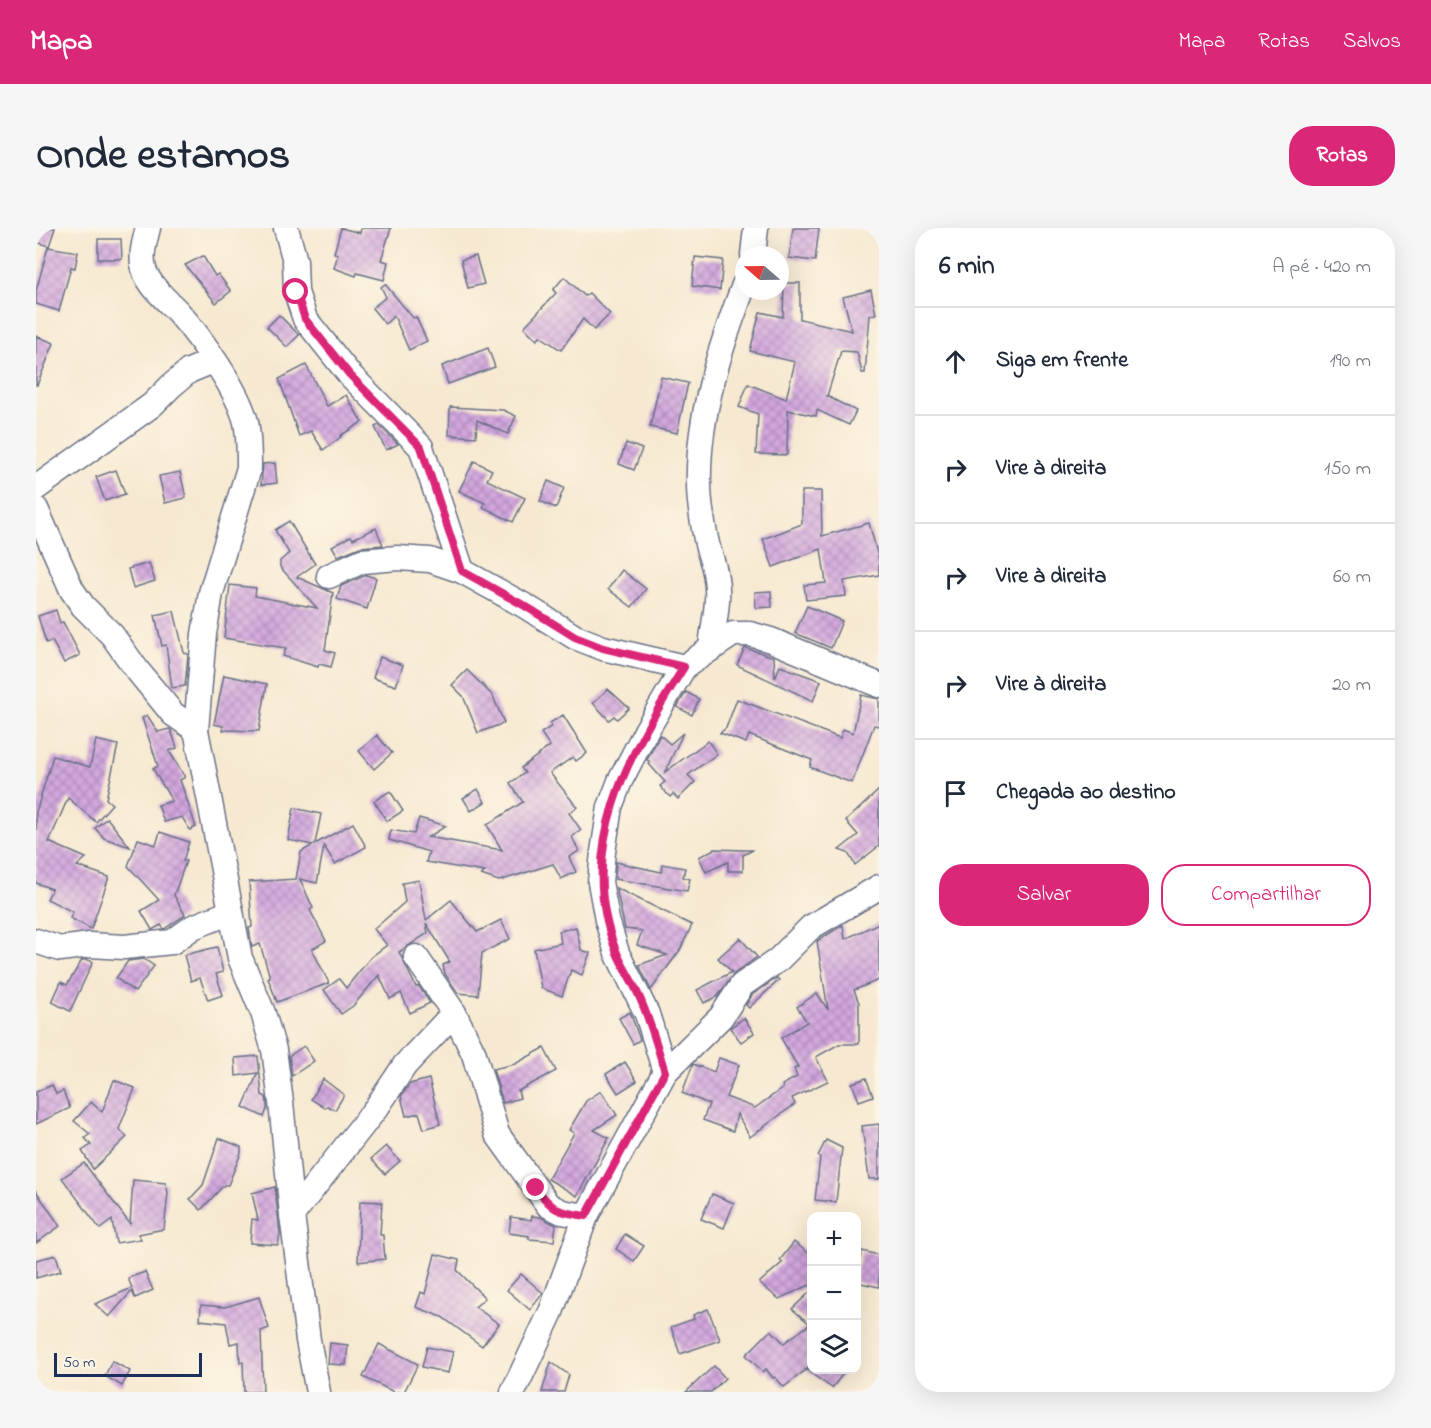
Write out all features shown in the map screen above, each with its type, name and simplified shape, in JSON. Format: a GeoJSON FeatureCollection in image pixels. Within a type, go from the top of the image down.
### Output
{"type":"FeatureCollection","features":[{"type":"Feature","properties":{"kind":"street"},"geometry":{"type":"LineString","coordinates":[[148,228],[143,247],[143,266],[149,280],[186,321],[239,402],[246,421],[249,468],[210,593],[196,730],[240,958],[263,1013],[274,1050],[308,1340],[318,1392]]}},
{"type":"Feature","properties":{"kind":"street"},"geometry":{"type":"LineString","coordinates":[[286,228],[295,261],[296,292],[305,319],[349,374],[421,447],[462,571]]}},
{"type":"Feature","properties":{"kind":"street"},"geometry":{"type":"LineString","coordinates":[[754,246],[756,228]]}},
{"type":"Feature","properties":{"kind":"street"},"geometry":{"type":"LineString","coordinates":[[711,647],[717,580],[701,512],[699,463],[704,423],[713,383],[723,344],[739,300]]}},
{"type":"Feature","properties":{"kind":"street"},"geometry":{"type":"LineString","coordinates":[[36,488],[152,405],[189,371],[213,361]]}},
{"type":"Feature","properties":{"kind":"street"},"geometry":{"type":"LineString","coordinates":[[36,509],[72,590],[83,606],[112,636],[173,714],[196,730]]}},
{"type":"Feature","properties":{"kind":"street"},"geometry":{"type":"LineString","coordinates":[[329,576],[362,561],[397,558],[430,560],[462,571],[575,637],[603,648],[684,667]]}},
{"type":"Feature","properties":{"kind":"street"},"geometry":{"type":"LineString","coordinates":[[665,1072],[647,1014],[617,953],[607,920],[600,882],[610,807],[620,781],[646,731],[684,667],[733,634],[750,634],[771,640],[879,685]]}},
{"type":"Feature","properties":{"kind":"street"},"geometry":{"type":"LineString","coordinates":[[513,1392],[551,1312],[586,1216],[665,1072],[721,1017],[742,985],[778,960],[811,927],[879,886]]}},
{"type":"Feature","properties":{"kind":"street"},"geometry":{"type":"LineString","coordinates":[[36,941],[60,949],[90,945],[124,947],[172,942],[193,927],[231,912]]}},
{"type":"Feature","properties":{"kind":"street"},"geometry":{"type":"LineString","coordinates":[[416,957],[454,1013],[474,1054],[497,1134],[548,1205],[562,1212],[586,1216]]}},
{"type":"Feature","properties":{"kind":"street"},"geometry":{"type":"LineString","coordinates":[[292,1215],[370,1115],[405,1065],[454,1013]]}},
{"type":"Feature","properties":{"kind":"building"},"geometry":{"type":"Polygon","coordinates":[[[36,228],[55,228],[49,246],[36,242],[36,228]]]}},
{"type":"Feature","properties":{"kind":"building"},"geometry":{"type":"Polygon","coordinates":[[[341,228],[360,233],[361,228],[391,228],[381,260],[388,262],[384,280],[357,273],[356,276],[334,268],[338,254],[334,253],[341,228]]]}},
{"type":"Feature","properties":{"kind":"building"},"geometry":{"type":"Polygon","coordinates":[[[793,228],[819,228],[815,261],[789,258],[793,228]]]}},
{"type":"Feature","properties":{"kind":"building"},"geometry":{"type":"Polygon","coordinates":[[[98,239],[121,239],[122,259],[98,259],[98,239]]]}},
{"type":"Feature","properties":{"kind":"building"},"geometry":{"type":"Polygon","coordinates":[[[48,247],[78,252],[75,268],[71,267],[59,311],[36,304],[36,291],[48,247]]]}},
{"type":"Feature","properties":{"kind":"building"},"geometry":{"type":"Polygon","coordinates":[[[203,256],[215,276],[218,274],[231,291],[216,303],[185,265],[203,256]]]}},
{"type":"Feature","properties":{"kind":"building"},"geometry":{"type":"Polygon","coordinates":[[[476,256],[484,284],[468,288],[461,260],[476,256]]]}},
{"type":"Feature","properties":{"kind":"building"},"geometry":{"type":"Polygon","coordinates":[[[695,257],[723,260],[720,290],[692,286],[695,257]]]}},
{"type":"Feature","properties":{"kind":"building"},"geometry":{"type":"Polygon","coordinates":[[[564,277],[585,296],[589,293],[610,314],[594,330],[583,319],[561,350],[540,336],[537,340],[524,327],[556,293],[553,290],[564,277]]]}},
{"type":"Feature","properties":{"kind":"building"},"geometry":{"type":"Polygon","coordinates":[[[789,283],[800,283],[800,319],[852,331],[843,297],[871,290],[876,314],[870,315],[865,373],[862,373],[857,352],[841,351],[827,396],[856,411],[849,425],[817,410],[816,416],[788,410],[787,455],[756,454],[758,414],[739,407],[748,384],[786,399],[795,362],[750,351],[760,312],[783,317],[784,300],[789,300],[789,283]]]}},
{"type":"Feature","properties":{"kind":"building"},"geometry":{"type":"Polygon","coordinates":[[[385,284],[413,318],[416,317],[427,341],[409,350],[394,316],[385,324],[372,308],[386,297],[381,287],[385,284]]]}},
{"type":"Feature","properties":{"kind":"building"},"geometry":{"type":"Polygon","coordinates":[[[279,315],[299,335],[287,347],[267,327],[279,315]]]}},
{"type":"Feature","properties":{"kind":"building"},"geometry":{"type":"Polygon","coordinates":[[[36,336],[54,343],[37,385],[36,385],[36,336]]]}},
{"type":"Feature","properties":{"kind":"building"},"geometry":{"type":"Polygon","coordinates":[[[488,348],[495,367],[448,384],[442,366],[488,348]]]}},
{"type":"Feature","properties":{"kind":"building"},"geometry":{"type":"Polygon","coordinates":[[[306,365],[327,406],[346,395],[362,422],[323,450],[311,431],[299,436],[279,379],[306,365]]]}},
{"type":"Feature","properties":{"kind":"building"},"geometry":{"type":"Polygon","coordinates":[[[661,377],[688,383],[677,433],[650,427],[661,377]]]}},
{"type":"Feature","properties":{"kind":"building"},"geometry":{"type":"Polygon","coordinates":[[[450,407],[503,410],[516,416],[508,434],[477,420],[476,437],[449,435],[450,407]]]}},
{"type":"Feature","properties":{"kind":"building"},"geometry":{"type":"Polygon","coordinates":[[[379,425],[398,444],[386,450],[375,427],[379,425]]]}},
{"type":"Feature","properties":{"kind":"building"},"geometry":{"type":"Polygon","coordinates":[[[626,443],[642,449],[634,470],[619,464],[626,443]]]}},
{"type":"Feature","properties":{"kind":"building"},"geometry":{"type":"Polygon","coordinates":[[[474,461],[492,470],[487,480],[525,498],[513,522],[483,507],[485,503],[459,491],[474,461]]]}},
{"type":"Feature","properties":{"kind":"building"},"geometry":{"type":"Polygon","coordinates":[[[275,463],[277,483],[261,485],[263,464],[275,463]]]}},
{"type":"Feature","properties":{"kind":"building"},"geometry":{"type":"Polygon","coordinates":[[[116,470],[125,494],[105,501],[96,477],[116,470]]]}},
{"type":"Feature","properties":{"kind":"building"},"geometry":{"type":"Polygon","coordinates":[[[180,472],[186,498],[165,503],[159,476],[180,472]]]}},
{"type":"Feature","properties":{"kind":"building"},"geometry":{"type":"Polygon","coordinates":[[[548,481],[564,488],[556,508],[540,501],[548,481]]]}},
{"type":"Feature","properties":{"kind":"building"},"geometry":{"type":"Polygon","coordinates":[[[802,491],[821,491],[822,536],[869,523],[879,560],[879,575],[844,581],[846,596],[806,600],[804,585],[826,583],[821,549],[773,567],[763,539],[802,524],[802,491]]]}},
{"type":"Feature","properties":{"kind":"building"},"geometry":{"type":"Polygon","coordinates":[[[289,521],[315,564],[297,577],[333,593],[325,650],[335,653],[331,667],[319,664],[318,667],[283,656],[286,648],[224,638],[230,585],[256,588],[255,596],[317,608],[280,567],[280,561],[289,553],[275,530],[289,521]]]}},
{"type":"Feature","properties":{"kind":"building"},"geometry":{"type":"Polygon","coordinates":[[[376,528],[383,545],[360,547],[338,556],[332,546],[351,536],[353,539],[376,528]]]}},
{"type":"Feature","properties":{"kind":"building"},"geometry":{"type":"Polygon","coordinates":[[[149,563],[155,581],[133,588],[128,569],[149,563]]]}},
{"type":"Feature","properties":{"kind":"building"},"geometry":{"type":"Polygon","coordinates":[[[622,570],[646,589],[632,607],[608,589],[622,570]]]}},
{"type":"Feature","properties":{"kind":"building"},"geometry":{"type":"Polygon","coordinates":[[[366,575],[376,578],[367,609],[337,599],[341,586],[366,575]]]}},
{"type":"Feature","properties":{"kind":"building"},"geometry":{"type":"Polygon","coordinates":[[[771,591],[772,607],[756,608],[755,592],[771,591]]]}},
{"type":"Feature","properties":{"kind":"building"},"geometry":{"type":"Polygon","coordinates":[[[807,606],[842,621],[831,648],[795,633],[807,606]]]}},
{"type":"Feature","properties":{"kind":"building"},"geometry":{"type":"Polygon","coordinates":[[[56,610],[60,623],[63,622],[80,655],[64,663],[52,641],[46,643],[38,616],[56,610]]]}},
{"type":"Feature","properties":{"kind":"building"},"geometry":{"type":"Polygon","coordinates":[[[174,611],[184,653],[188,654],[185,686],[172,688],[166,645],[162,646],[155,615],[174,611]]]}},
{"type":"Feature","properties":{"kind":"building"},"geometry":{"type":"Polygon","coordinates":[[[745,648],[774,657],[775,678],[780,666],[821,681],[813,701],[737,665],[745,648]]]}},
{"type":"Feature","properties":{"kind":"building"},"geometry":{"type":"Polygon","coordinates":[[[380,657],[403,665],[396,686],[373,678],[380,657]]]}},
{"type":"Feature","properties":{"kind":"building"},"geometry":{"type":"Polygon","coordinates":[[[467,670],[493,696],[504,723],[478,733],[463,696],[452,685],[467,670]]]}},
{"type":"Feature","properties":{"kind":"building"},"geometry":{"type":"Polygon","coordinates":[[[224,675],[267,684],[259,731],[223,730],[223,726],[214,724],[224,675]]]}},
{"type":"Feature","properties":{"kind":"building"},"geometry":{"type":"Polygon","coordinates":[[[608,689],[629,708],[617,719],[614,716],[609,720],[593,703],[608,689]]]}},
{"type":"Feature","properties":{"kind":"building"},"geometry":{"type":"Polygon","coordinates":[[[686,692],[699,699],[692,715],[677,707],[686,692]]]}},
{"type":"Feature","properties":{"kind":"building"},"geometry":{"type":"Polygon","coordinates":[[[861,695],[879,699],[879,726],[874,725],[852,783],[810,767],[812,760],[749,735],[746,743],[720,733],[726,728],[737,699],[840,738],[843,729],[853,733],[861,695]]]}},
{"type":"Feature","properties":{"kind":"building"},"geometry":{"type":"Polygon","coordinates":[[[147,715],[158,732],[171,730],[177,748],[169,751],[185,777],[180,780],[196,827],[190,830],[182,817],[164,822],[158,805],[172,801],[153,769],[158,766],[142,718],[147,715]]]}},
{"type":"Feature","properties":{"kind":"building"},"geometry":{"type":"Polygon","coordinates":[[[563,715],[587,753],[576,761],[573,757],[550,773],[577,807],[569,813],[581,830],[572,837],[579,851],[569,857],[576,872],[561,879],[553,864],[499,881],[481,875],[485,872],[426,862],[429,852],[389,840],[391,830],[414,834],[419,818],[446,826],[428,837],[502,850],[487,825],[523,802],[510,783],[525,773],[521,768],[550,746],[541,733],[552,726],[550,723],[563,715]]]}},
{"type":"Feature","properties":{"kind":"building"},"geometry":{"type":"Polygon","coordinates":[[[683,733],[665,772],[708,741],[717,754],[688,775],[695,782],[678,799],[673,794],[670,797],[660,786],[665,782],[649,764],[651,762],[647,760],[660,735],[670,744],[683,733]]]}},
{"type":"Feature","properties":{"kind":"building"},"geometry":{"type":"Polygon","coordinates":[[[377,735],[392,753],[374,769],[359,751],[377,735]]]}},
{"type":"Feature","properties":{"kind":"building"},"geometry":{"type":"Polygon","coordinates":[[[96,740],[118,745],[106,799],[112,804],[96,822],[68,798],[49,842],[86,858],[77,866],[109,877],[91,929],[70,918],[73,912],[47,899],[52,889],[36,883],[36,812],[53,756],[90,767],[96,740]]]}},
{"type":"Feature","properties":{"kind":"building"},"geometry":{"type":"Polygon","coordinates":[[[478,789],[485,802],[471,811],[463,798],[478,789]]]}},
{"type":"Feature","properties":{"kind":"building"},"geometry":{"type":"Polygon","coordinates":[[[879,790],[879,846],[855,865],[848,853],[839,850],[858,835],[846,821],[879,790]]]}},
{"type":"Feature","properties":{"kind":"building"},"geometry":{"type":"Polygon","coordinates":[[[390,791],[403,811],[387,821],[374,801],[390,791]]]}},
{"type":"Feature","properties":{"kind":"building"},"geometry":{"type":"Polygon","coordinates":[[[294,808],[321,814],[315,844],[353,823],[366,847],[335,864],[324,846],[317,883],[300,879],[313,908],[310,910],[326,941],[312,949],[329,983],[277,1002],[268,978],[270,977],[260,944],[252,947],[249,928],[252,927],[249,882],[296,879],[301,852],[313,845],[288,840],[294,808]]]}},
{"type":"Feature","properties":{"kind":"building"},"geometry":{"type":"Polygon","coordinates":[[[107,818],[130,847],[104,838],[95,828],[107,818]]]}},
{"type":"Feature","properties":{"kind":"building"},"geometry":{"type":"Polygon","coordinates":[[[160,832],[189,842],[183,861],[186,861],[174,895],[185,915],[164,929],[161,925],[152,930],[141,911],[159,900],[128,866],[138,839],[156,845],[160,832]]]}},
{"type":"Feature","properties":{"kind":"building"},"geometry":{"type":"Polygon","coordinates":[[[714,849],[753,850],[743,855],[743,871],[728,871],[728,862],[706,872],[699,857],[714,849]]]}},
{"type":"Feature","properties":{"kind":"building"},"geometry":{"type":"Polygon","coordinates":[[[616,862],[661,872],[662,864],[685,868],[683,877],[690,879],[687,891],[615,879],[616,862]]]}},
{"type":"Feature","properties":{"kind":"building"},"geometry":{"type":"Polygon","coordinates":[[[419,880],[426,920],[451,900],[477,932],[501,920],[510,939],[482,953],[478,995],[458,993],[445,974],[443,965],[450,962],[426,923],[428,933],[399,952],[416,987],[419,986],[430,1003],[410,1013],[401,993],[390,999],[379,975],[353,1006],[341,1014],[324,990],[339,979],[346,988],[371,957],[387,945],[374,929],[405,902],[402,883],[419,880]]]}},
{"type":"Feature","properties":{"kind":"building"},"geometry":{"type":"Polygon","coordinates":[[[616,888],[692,925],[680,950],[651,990],[639,965],[667,955],[637,945],[642,931],[625,929],[616,888]]]}},
{"type":"Feature","properties":{"kind":"building"},"geometry":{"type":"Polygon","coordinates":[[[879,923],[879,980],[854,990],[859,1003],[859,1044],[839,1044],[816,1057],[828,1081],[792,1098],[795,1104],[750,1137],[737,1114],[733,1131],[703,1120],[709,1104],[682,1093],[693,1064],[714,1072],[719,1058],[739,1065],[726,1097],[755,1108],[783,1088],[782,1085],[797,1077],[794,1069],[798,1067],[781,1038],[807,1022],[797,1007],[817,993],[828,1010],[817,941],[843,925],[845,939],[879,923]]]}},
{"type":"Feature","properties":{"kind":"building"},"geometry":{"type":"Polygon","coordinates":[[[576,927],[581,950],[590,953],[582,975],[571,970],[562,996],[541,988],[534,949],[561,943],[559,931],[576,927]]]}},
{"type":"Feature","properties":{"kind":"building"},"geometry":{"type":"Polygon","coordinates":[[[740,938],[757,957],[734,974],[717,997],[704,1003],[697,990],[732,972],[718,958],[740,938]]]}},
{"type":"Feature","properties":{"kind":"building"},"geometry":{"type":"Polygon","coordinates":[[[217,947],[223,972],[216,974],[223,995],[208,1000],[200,978],[191,981],[184,955],[217,947]]]}},
{"type":"Feature","properties":{"kind":"building"},"geometry":{"type":"Polygon","coordinates":[[[144,959],[154,966],[135,992],[116,978],[128,961],[144,959]]]}},
{"type":"Feature","properties":{"kind":"building"},"geometry":{"type":"Polygon","coordinates":[[[82,960],[93,962],[70,1011],[52,1002],[61,982],[67,985],[82,960]]]}},
{"type":"Feature","properties":{"kind":"building"},"geometry":{"type":"Polygon","coordinates":[[[777,978],[779,980],[749,1008],[746,1005],[752,995],[777,978]]]}},
{"type":"Feature","properties":{"kind":"building"},"geometry":{"type":"Polygon","coordinates":[[[630,1012],[640,1040],[633,1044],[619,1018],[630,1012]]]}},
{"type":"Feature","properties":{"kind":"building"},"geometry":{"type":"Polygon","coordinates":[[[744,1018],[754,1033],[741,1042],[730,1028],[744,1018]]]}},
{"type":"Feature","properties":{"kind":"building"},"geometry":{"type":"Polygon","coordinates":[[[304,1046],[314,1061],[292,1076],[289,1056],[304,1046]]]}},
{"type":"Feature","properties":{"kind":"building"},"geometry":{"type":"Polygon","coordinates":[[[544,1048],[556,1071],[518,1091],[520,1098],[503,1103],[493,1069],[515,1064],[544,1048]]]}},
{"type":"Feature","properties":{"kind":"building"},"geometry":{"type":"Polygon","coordinates":[[[258,1056],[262,1095],[266,1097],[267,1104],[264,1117],[243,1107],[258,1073],[236,1076],[235,1058],[258,1056]]]}},
{"type":"Feature","properties":{"kind":"building"},"geometry":{"type":"Polygon","coordinates":[[[625,1062],[637,1081],[618,1093],[606,1074],[625,1062]]]}},
{"type":"Feature","properties":{"kind":"building"},"geometry":{"type":"Polygon","coordinates":[[[866,1078],[873,1096],[859,1101],[852,1083],[866,1078]]]}},
{"type":"Feature","properties":{"kind":"building"},"geometry":{"type":"Polygon","coordinates":[[[323,1079],[344,1095],[335,1110],[327,1106],[325,1108],[311,1099],[323,1079]]]}},
{"type":"Feature","properties":{"kind":"building"},"geometry":{"type":"Polygon","coordinates":[[[429,1079],[440,1124],[424,1129],[419,1113],[406,1116],[401,1096],[410,1084],[429,1079]]]}},
{"type":"Feature","properties":{"kind":"building"},"geometry":{"type":"Polygon","coordinates":[[[114,1080],[135,1088],[119,1129],[127,1137],[93,1169],[82,1151],[91,1145],[85,1138],[90,1134],[74,1121],[91,1102],[102,1112],[114,1080]]]}},
{"type":"Feature","properties":{"kind":"building"},"geometry":{"type":"Polygon","coordinates":[[[52,1085],[56,1094],[63,1091],[70,1108],[36,1124],[36,1092],[52,1085]]]}},
{"type":"Feature","properties":{"kind":"building"},"geometry":{"type":"Polygon","coordinates":[[[601,1091],[617,1115],[594,1130],[609,1138],[577,1196],[548,1179],[574,1133],[569,1130],[586,1101],[601,1091]]]}},
{"type":"Feature","properties":{"kind":"building"},"geometry":{"type":"Polygon","coordinates":[[[879,1124],[879,1179],[869,1179],[862,1126],[879,1124]]]}},
{"type":"Feature","properties":{"kind":"building"},"geometry":{"type":"Polygon","coordinates":[[[219,1138],[241,1147],[241,1153],[228,1185],[224,1185],[201,1210],[190,1199],[203,1185],[219,1138]]]}},
{"type":"Feature","properties":{"kind":"building"},"geometry":{"type":"Polygon","coordinates":[[[826,1140],[842,1148],[836,1202],[815,1200],[820,1157],[818,1156],[826,1140]]]}},
{"type":"Feature","properties":{"kind":"building"},"geometry":{"type":"Polygon","coordinates":[[[386,1146],[400,1161],[385,1174],[371,1159],[386,1146]]]}},
{"type":"Feature","properties":{"kind":"building"},"geometry":{"type":"Polygon","coordinates":[[[84,1163],[130,1224],[133,1180],[166,1183],[168,1193],[164,1229],[138,1234],[141,1239],[116,1243],[112,1220],[100,1229],[62,1178],[84,1163]]]}},
{"type":"Feature","properties":{"kind":"building"},"geometry":{"type":"Polygon","coordinates":[[[275,1187],[280,1234],[278,1245],[250,1243],[252,1219],[258,1220],[252,1193],[275,1187]]]}},
{"type":"Feature","properties":{"kind":"building"},"geometry":{"type":"Polygon","coordinates":[[[36,1191],[60,1226],[36,1243],[36,1191]]]}},
{"type":"Feature","properties":{"kind":"building"},"geometry":{"type":"Polygon","coordinates":[[[712,1194],[734,1203],[724,1228],[701,1219],[712,1194]]]}},
{"type":"Feature","properties":{"kind":"building"},"geometry":{"type":"Polygon","coordinates":[[[360,1201],[382,1202],[380,1235],[383,1235],[385,1259],[358,1262],[360,1201]]]}},
{"type":"Feature","properties":{"kind":"building"},"geometry":{"type":"Polygon","coordinates":[[[532,1216],[540,1217],[556,1225],[554,1241],[529,1239],[529,1236],[509,1233],[511,1217],[531,1220],[532,1216]]]}},
{"type":"Feature","properties":{"kind":"building"},"geometry":{"type":"Polygon","coordinates":[[[625,1234],[644,1246],[634,1261],[616,1249],[625,1234]]]}},
{"type":"Feature","properties":{"kind":"building"},"geometry":{"type":"Polygon","coordinates":[[[794,1242],[807,1252],[807,1286],[779,1299],[759,1283],[783,1262],[780,1260],[794,1242]]]}},
{"type":"Feature","properties":{"kind":"building"},"geometry":{"type":"Polygon","coordinates":[[[862,1251],[879,1255],[879,1287],[861,1283],[862,1251]]]}},
{"type":"Feature","properties":{"kind":"building"},"geometry":{"type":"Polygon","coordinates":[[[435,1254],[459,1260],[457,1270],[485,1298],[475,1307],[499,1324],[482,1346],[442,1317],[416,1307],[421,1292],[425,1294],[435,1254]]]}},
{"type":"Feature","properties":{"kind":"building"},"geometry":{"type":"Polygon","coordinates":[[[56,1255],[61,1271],[36,1278],[36,1260],[56,1255]]]}},
{"type":"Feature","properties":{"kind":"building"},"geometry":{"type":"Polygon","coordinates":[[[145,1272],[153,1290],[135,1298],[132,1291],[109,1317],[95,1304],[132,1288],[128,1278],[145,1272]]]}},
{"type":"Feature","properties":{"kind":"building"},"geometry":{"type":"Polygon","coordinates":[[[521,1274],[543,1293],[530,1310],[507,1290],[521,1274]]]}},
{"type":"Feature","properties":{"kind":"building"},"geometry":{"type":"Polygon","coordinates":[[[807,1295],[807,1322],[792,1309],[807,1295]]]}},
{"type":"Feature","properties":{"kind":"building"},"geometry":{"type":"Polygon","coordinates":[[[259,1297],[269,1328],[261,1331],[263,1392],[244,1392],[243,1362],[240,1362],[239,1342],[230,1344],[226,1323],[200,1320],[201,1305],[225,1307],[259,1297]]]}},
{"type":"Feature","properties":{"kind":"building"},"geometry":{"type":"Polygon","coordinates":[[[708,1309],[720,1340],[680,1354],[671,1327],[694,1319],[693,1315],[708,1309]]]}},
{"type":"Feature","properties":{"kind":"building"},"geometry":{"type":"Polygon","coordinates":[[[807,1326],[807,1369],[784,1387],[766,1369],[763,1372],[746,1355],[771,1330],[784,1343],[807,1326]]]}},
{"type":"Feature","properties":{"kind":"building"},"geometry":{"type":"Polygon","coordinates":[[[330,1343],[348,1345],[346,1365],[328,1364],[330,1343]]]}},
{"type":"Feature","properties":{"kind":"building"},"geometry":{"type":"Polygon","coordinates":[[[379,1344],[418,1364],[404,1392],[394,1392],[363,1377],[379,1344]]]}},
{"type":"Feature","properties":{"kind":"building"},"geometry":{"type":"Polygon","coordinates":[[[427,1347],[453,1352],[448,1373],[422,1367],[427,1347]]]}},
{"type":"Feature","properties":{"kind":"building"},"geometry":{"type":"Polygon","coordinates":[[[112,1361],[130,1371],[122,1386],[105,1376],[112,1361]]]}},
{"type":"Feature","properties":{"kind":"building"},"geometry":{"type":"Polygon","coordinates":[[[551,1362],[569,1375],[564,1392],[542,1392],[551,1362]]]}},
{"type":"Feature","properties":{"kind":"building"},"geometry":{"type":"Polygon","coordinates":[[[714,1366],[725,1378],[711,1392],[686,1392],[714,1366]]]}},
{"type":"Feature","properties":{"kind":"building"},"geometry":{"type":"Polygon","coordinates":[[[812,1374],[843,1374],[832,1388],[812,1374]]]}},
{"type":"Feature","properties":{"kind":"route"},"geometry":{"type":"LineString","coordinates":[[296,292],[305,319],[349,374],[421,447],[462,571],[575,637],[603,648],[684,667],[646,731],[620,781],[610,807],[600,882],[607,920],[617,953],[647,1014],[665,1072],[655,1094],[586,1216],[562,1212],[548,1205],[536,1188]]}}]}
